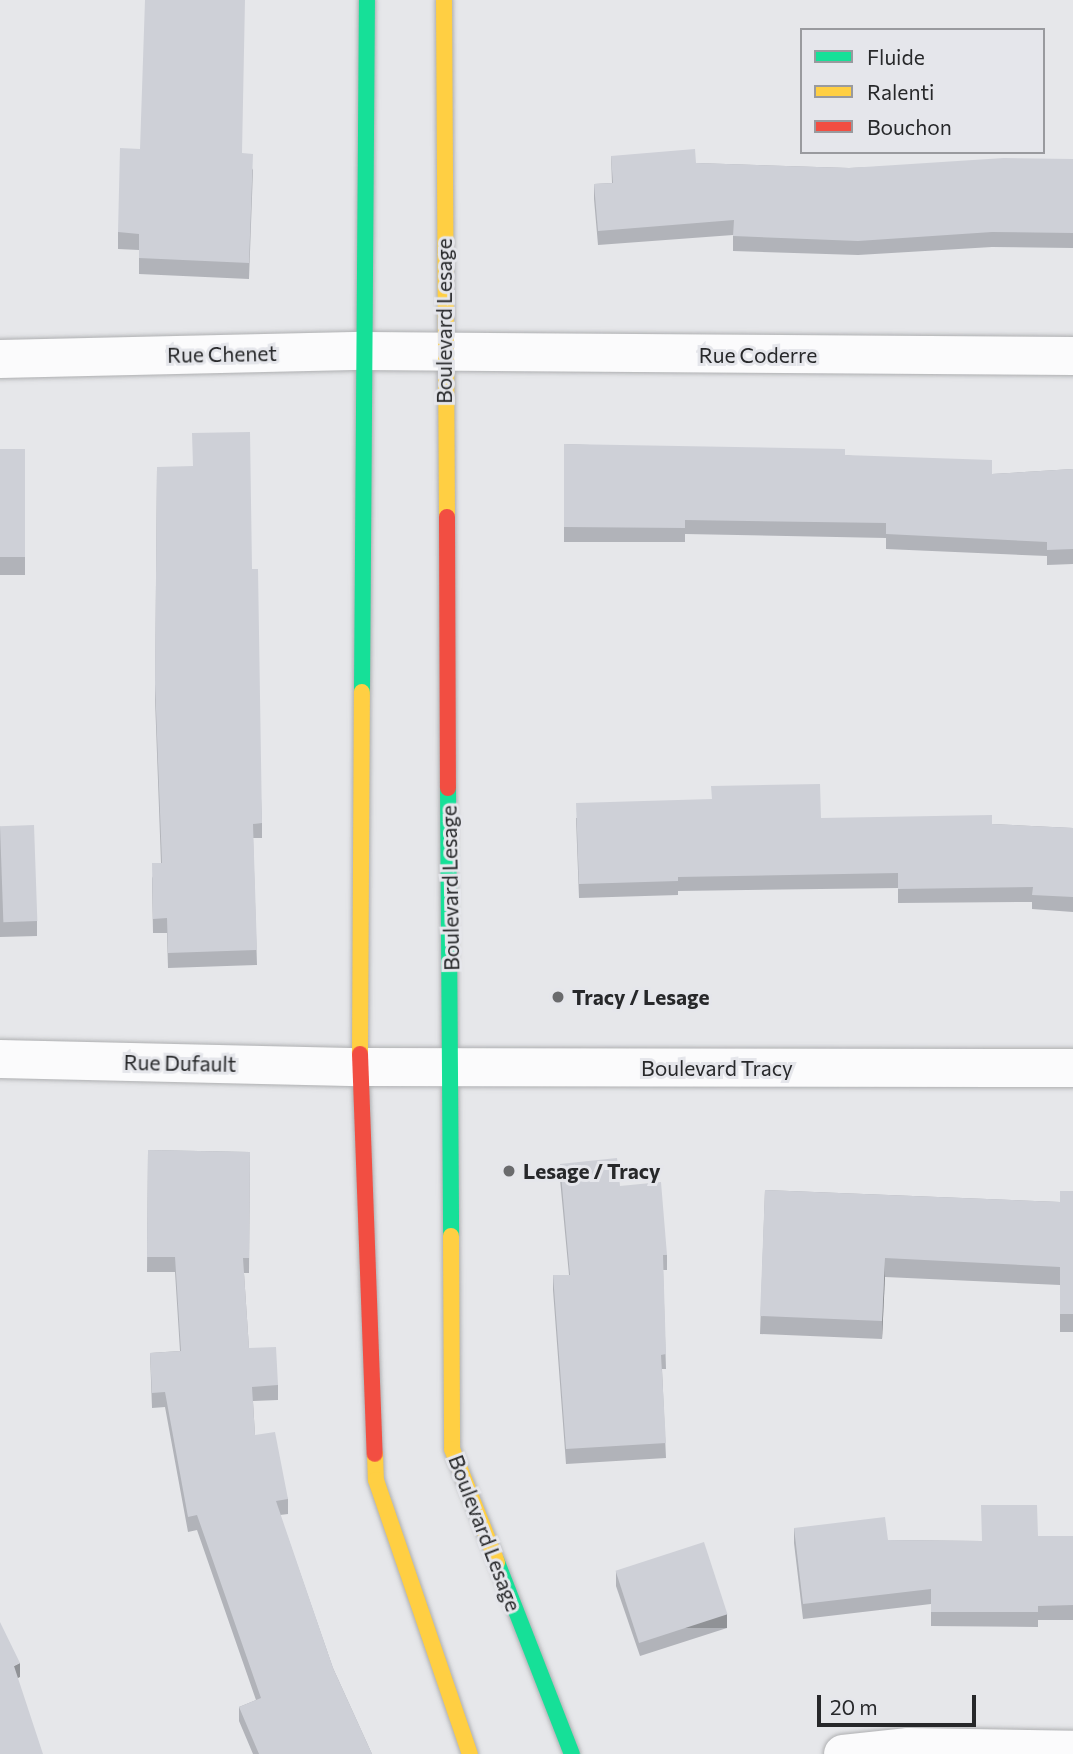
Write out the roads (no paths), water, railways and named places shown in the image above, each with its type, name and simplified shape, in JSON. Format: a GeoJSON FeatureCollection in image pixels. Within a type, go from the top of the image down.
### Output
{"type":"FeatureCollection","features":[{"type":"Feature","properties":{"kind":"street"},"geometry":{"type":"LineString","coordinates":[[367,0],[360,1067],[376,1480],[470,1754]]}},
{"type":"Feature","properties":{"kind":"street","name":"Boulevard Lesage"},"geometry":{"type":"LineString","coordinates":[[444,0],[444,354],[452,1067],[452,1449],[572,1754]]}},
{"type":"Feature","properties":{"kind":"street","name":"Rue Chenet"},"geometry":{"type":"LineString","coordinates":[[0,359],[364,351],[444,354]]}},
{"type":"Feature","properties":{"kind":"street","name":"Rue Coderre"},"geometry":{"type":"LineString","coordinates":[[444,354],[1073,356]]}},
{"type":"Feature","properties":{"kind":"street","name":"Rue Dufault"},"geometry":{"type":"LineString","coordinates":[[0,1059],[360,1067]]}},
{"type":"Feature","properties":{"kind":"street","name":"Boulevard Tracy"},"geometry":{"type":"LineString","coordinates":[[360,1067],[1073,1068]]}},
{"type":"Feature","properties":{"kind":"street"},"geometry":{"type":"LineString","coordinates":[[843,1754],[909,1747],[1073,1750]]}},
{"type":"Feature","properties":{"kind":"place","name":"Tracy / Lesage"},"geometry":{"type":"Point","coordinates":[558,997]}},
{"type":"Feature","properties":{"kind":"place","name":"Lesage / Tracy"},"geometry":{"type":"Point","coordinates":[509,1171]}}]}
